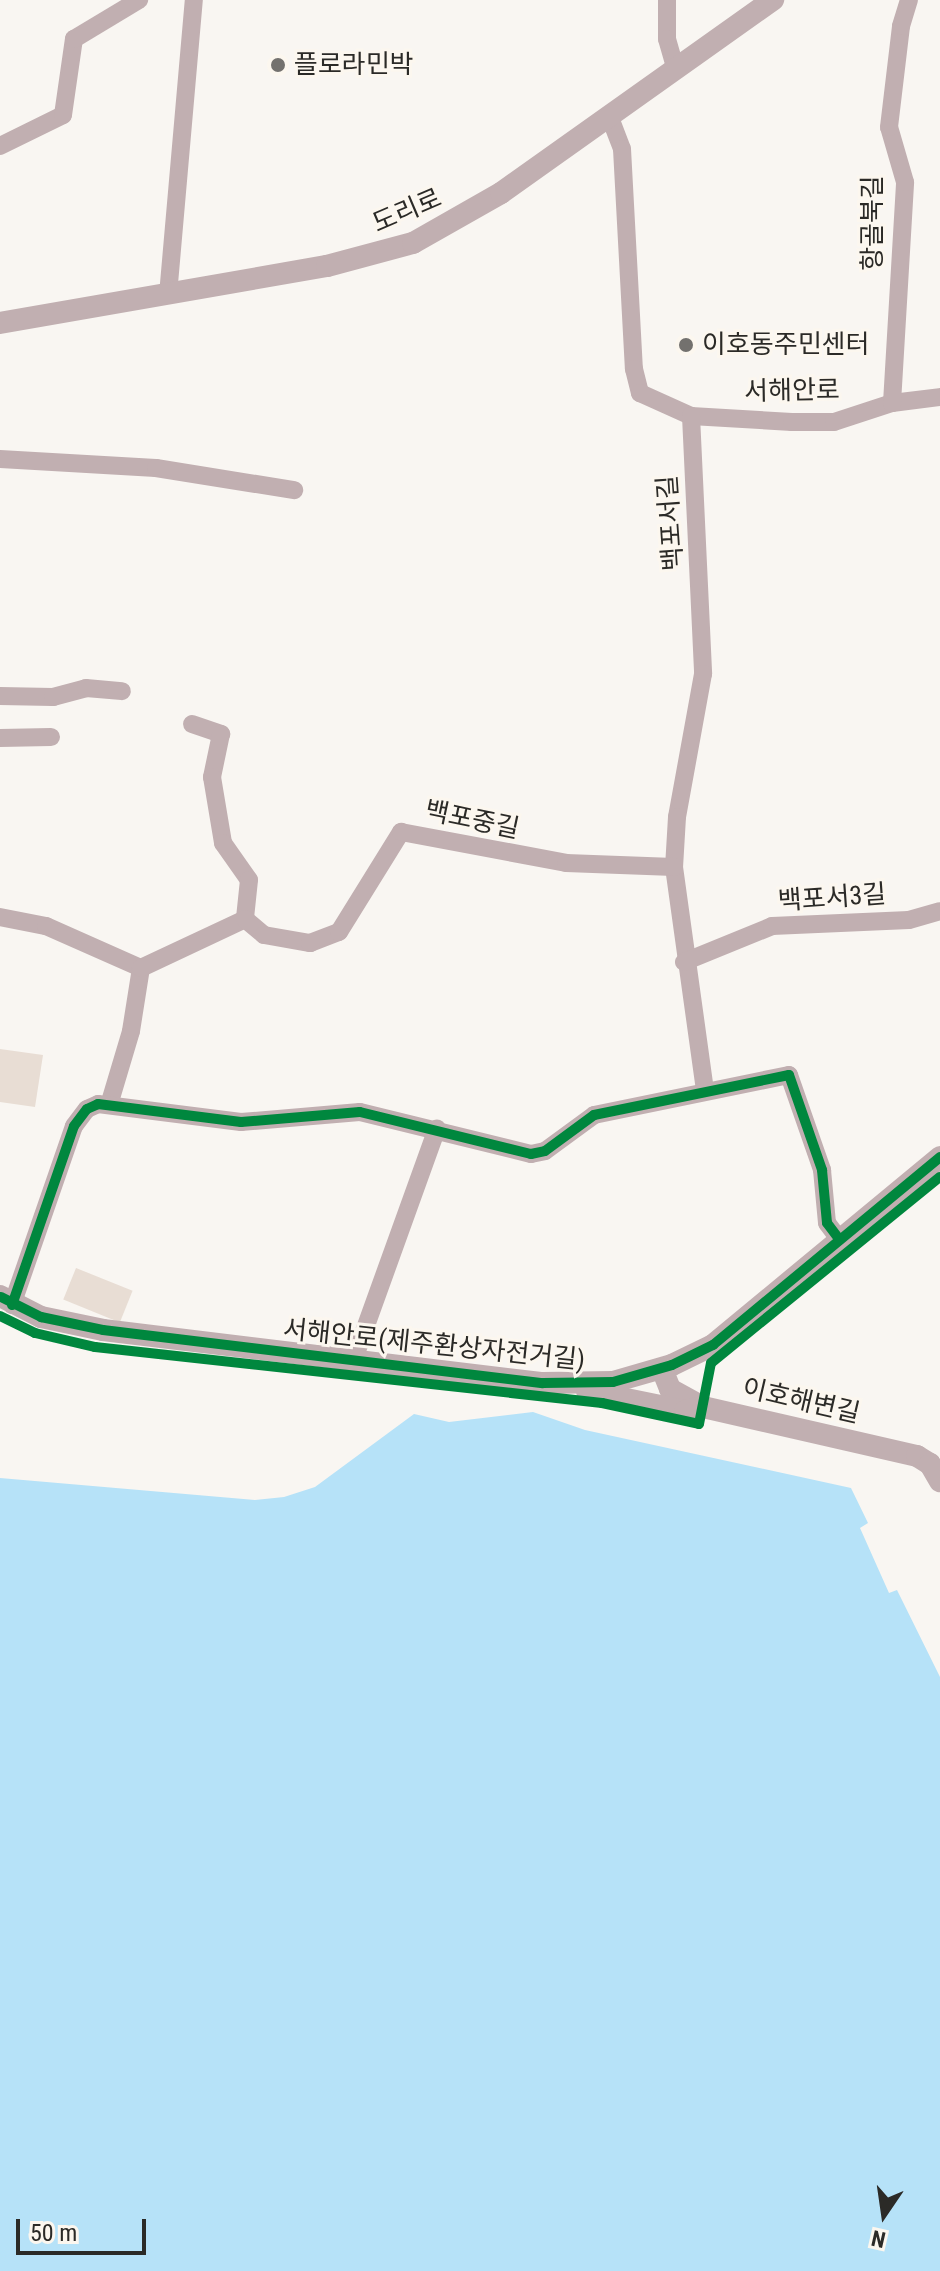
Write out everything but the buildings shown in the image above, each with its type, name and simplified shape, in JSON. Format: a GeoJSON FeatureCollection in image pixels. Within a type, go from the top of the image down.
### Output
{"type":"FeatureCollection","features":[{"type":"Feature","properties":{"kind":"street"},"geometry":{"type":"LineString","coordinates":[[0,146],[63,115],[74,39],[139,0]]}},
{"type":"Feature","properties":{"kind":"street"},"geometry":{"type":"LineString","coordinates":[[168,295],[194,0]]}},
{"type":"Feature","properties":{"kind":"street"},"geometry":{"type":"LineString","coordinates":[[667,0],[667,39],[675,67]]}},
{"type":"Feature","properties":{"kind":"street","name":"도리로"},"geometry":{"type":"LineString","coordinates":[[0,323],[340,263],[413,243],[501,193],[773,0]]}},
{"type":"Feature","properties":{"kind":"street","name":"항골북길"},"geometry":{"type":"LineString","coordinates":[[892,403],[905,182],[889,127],[901,26],[909,0]]}},
{"type":"Feature","properties":{"kind":"street"},"geometry":{"type":"LineString","coordinates":[[609,115],[622,149],[635,381],[647,399],[691,416]]}},
{"type":"Feature","properties":{"kind":"street","name":"서해안로"},"geometry":{"type":"LineString","coordinates":[[691,416],[834,422],[892,403],[940,397]]}},
{"type":"Feature","properties":{"kind":"street","name":"백포서길"},"geometry":{"type":"LineString","coordinates":[[691,416],[703,674],[677,817],[674,867],[684,962],[705,1090]]}},
{"type":"Feature","properties":{"kind":"street"},"geometry":{"type":"LineString","coordinates":[[0,459],[156,468],[294,490]]}},
{"type":"Feature","properties":{"kind":"street"},"geometry":{"type":"LineString","coordinates":[[0,696],[53,697],[86,688],[122,691]]}},
{"type":"Feature","properties":{"kind":"street"},"geometry":{"type":"LineString","coordinates":[[0,917],[46,926],[141,968],[245,919],[249,880],[223,843],[212,777],[221,734],[192,724]]}},
{"type":"Feature","properties":{"kind":"street"},"geometry":{"type":"LineString","coordinates":[[0,738],[51,737]]}},
{"type":"Feature","properties":{"kind":"street","name":"백포중길"},"geometry":{"type":"LineString","coordinates":[[245,919],[264,935],[310,943],[339,932],[401,832],[540,859],[674,867]]}},
{"type":"Feature","properties":{"kind":"street","name":"백포서3길"},"geometry":{"type":"LineString","coordinates":[[684,962],[772,926],[909,920],[940,911]]}},
{"type":"Feature","properties":{"kind":"street"},"geometry":{"type":"LineString","coordinates":[[109,1105],[131,1031],[141,968]]}},
{"type":"Feature","properties":{"kind":"street"},"geometry":{"type":"LineString","coordinates":[[6,1300],[74,1126],[87,1109],[109,1105],[241,1122],[360,1112],[539,1153],[594,1115],[789,1075],[822,1170],[827,1223],[840,1240]]}},
{"type":"Feature","properties":{"kind":"street"},"geometry":{"type":"LineString","coordinates":[[354,1359],[437,1128]]}},
{"type":"Feature","properties":{"kind":"street","name":"서해안로(제주환상자전거길)"},"geometry":{"type":"LineString","coordinates":[[6,1300],[90,1328],[543,1383],[587,1385],[662,1369],[738,1327],[940,1157]]}},
{"type":"Feature","properties":{"kind":"street"},"geometry":{"type":"LineString","coordinates":[[662,1369],[670,1389],[703,1407]]}},
{"type":"Feature","properties":{"kind":"street","name":"이호해변길"},"geometry":{"type":"LineString","coordinates":[[543,1383],[685,1411],[703,1407],[917,1456],[930,1464],[940,1481]]}},
{"type":"Feature","properties":{"kind":"water"},"geometry":{"type":"Polygon","coordinates":[[[533,1412],[585,1430],[851,1488],[868,1523],[860,1528],[889,1593],[897,1590],[940,1677],[940,2271],[0,2271],[0,1478],[255,1500],[284,1497],[315,1487],[414,1414],[449,1422],[533,1412]]]}},
{"type":"Feature","properties":{"kind":"cycle path"},"geometry":{"type":"LineString","coordinates":[[12,1305],[74,1126],[87,1109],[98,1104],[241,1122],[360,1112],[531,1154],[545,1151],[594,1115],[789,1075],[822,1170],[827,1223],[840,1240]]}},
{"type":"Feature","properties":{"kind":"cycle path"},"geometry":{"type":"LineString","coordinates":[[1,1297],[41,1317],[103,1330],[543,1383],[613,1382],[672,1365],[713,1345],[940,1157]]}},
{"type":"Feature","properties":{"kind":"cycle path"},"geometry":{"type":"LineString","coordinates":[[0,1316],[35,1333],[95,1347],[602,1403],[699,1424],[711,1363],[940,1177]]}},
{"type":"Feature","properties":{"kind":"place","name":"플로라민박"},"geometry":{"type":"Point","coordinates":[278,65]}},
{"type":"Feature","properties":{"kind":"place","name":"이호동주민센터"},"geometry":{"type":"Point","coordinates":[686,345]}}]}
